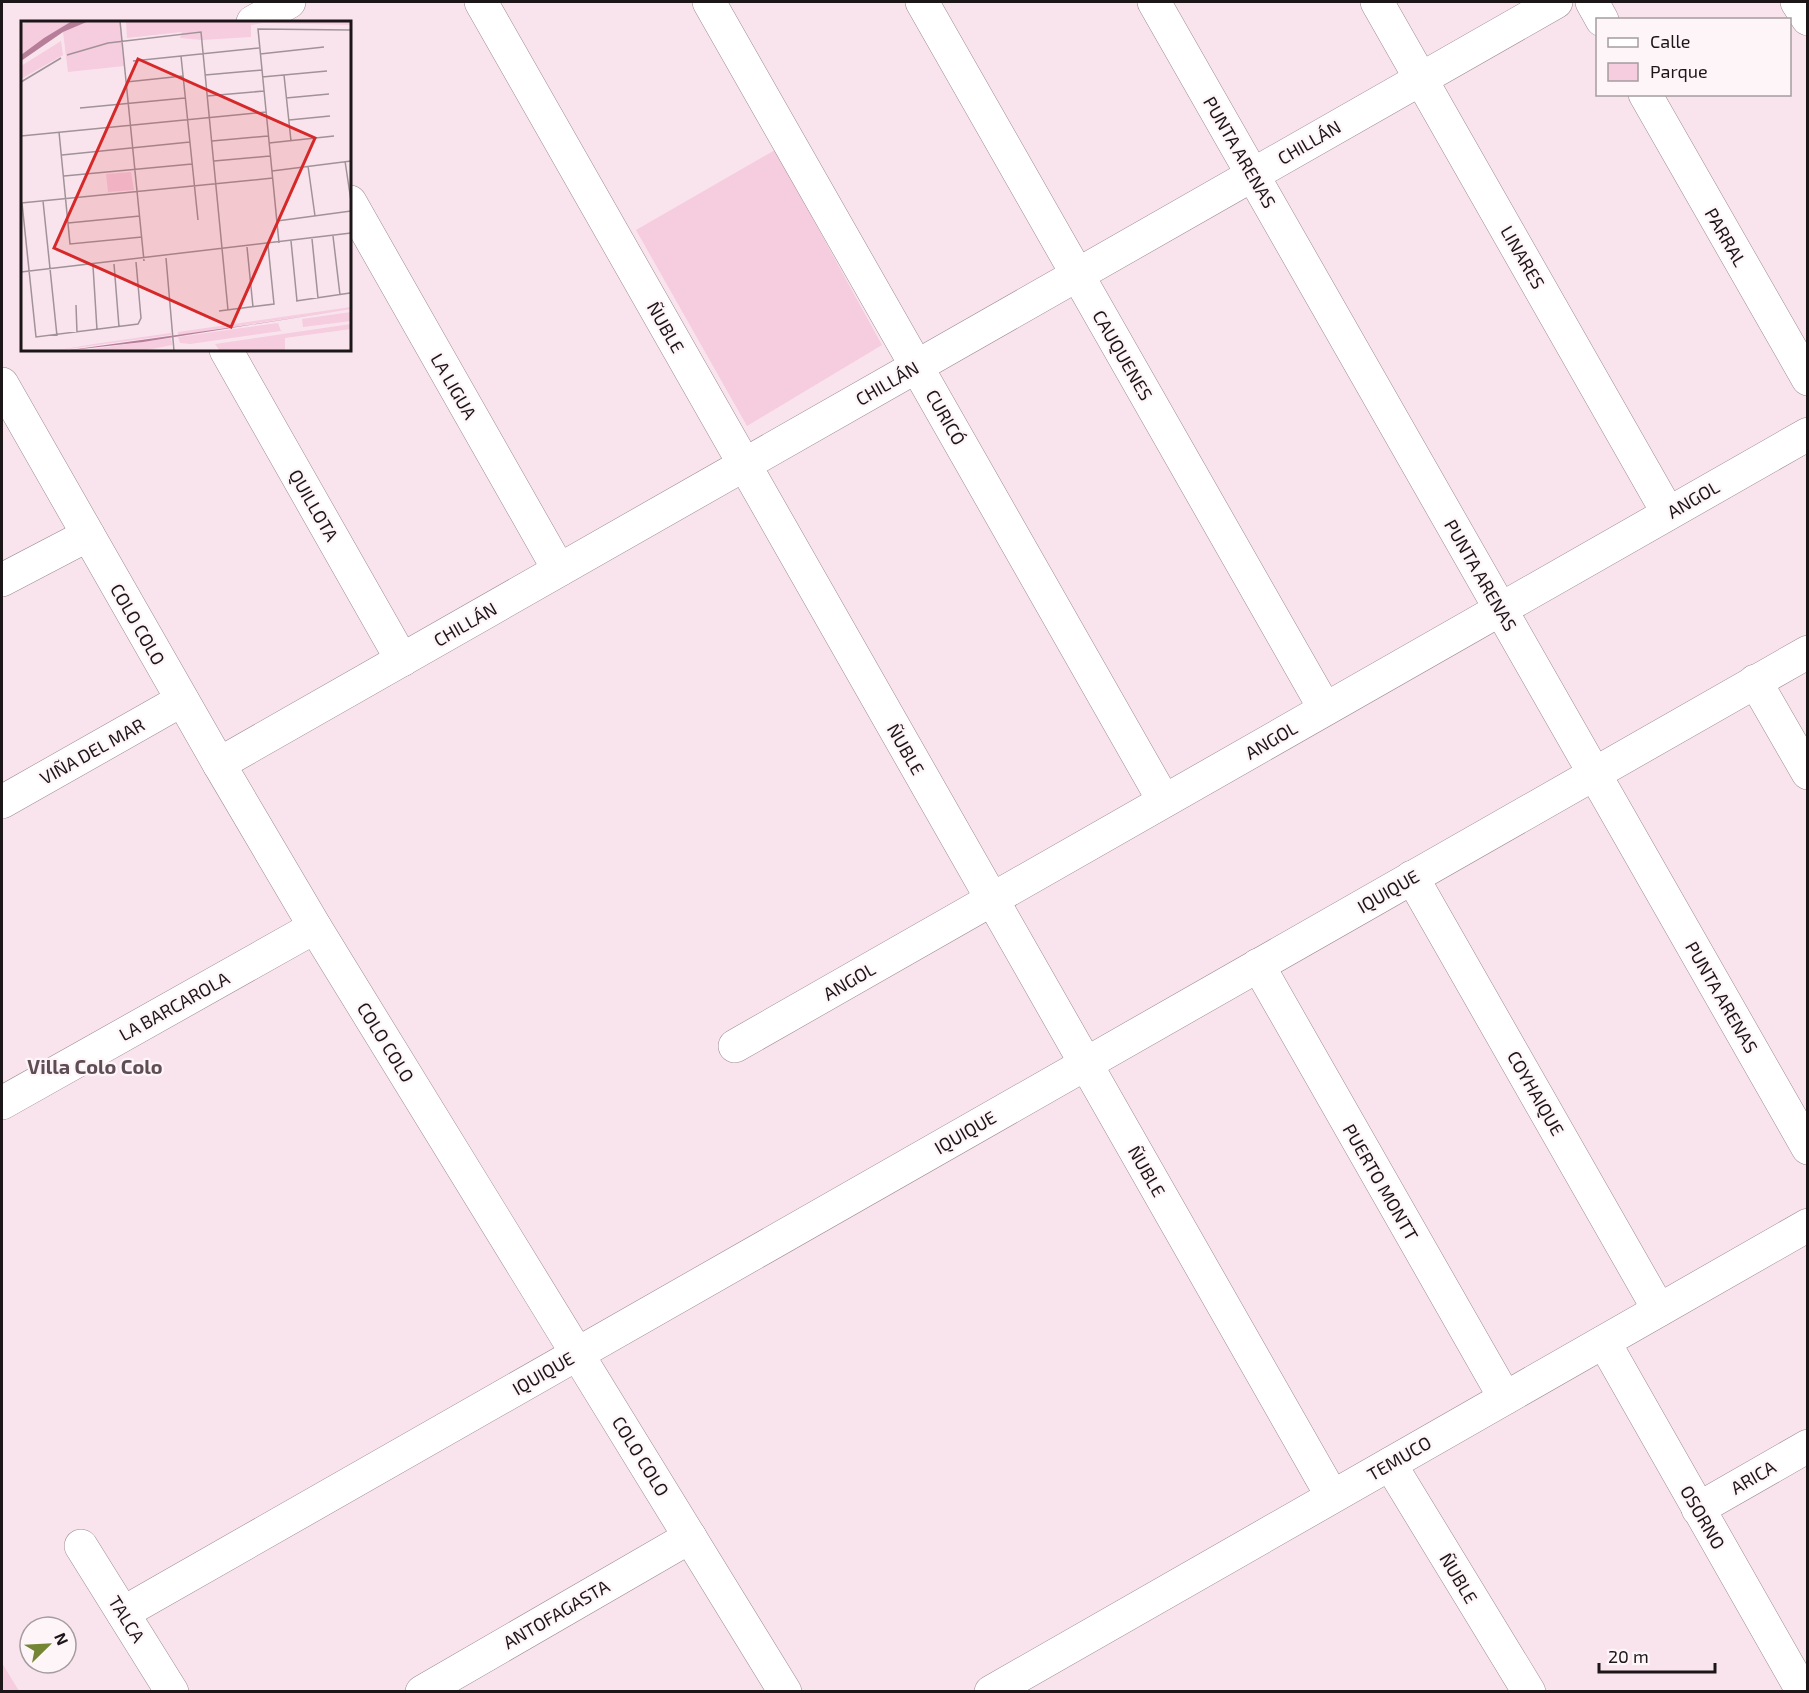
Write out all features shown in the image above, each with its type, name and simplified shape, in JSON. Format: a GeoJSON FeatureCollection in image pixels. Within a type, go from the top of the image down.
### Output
{"type":"FeatureCollection","features":[{"type":"Feature","properties":{"kind":"street"},"geometry":{"type":"LineString","coordinates":[[255,21],[289,2]]}},
{"type":"Feature","properties":{"kind":"street","name":"ÑUBLE"},"geometry":{"type":"LineString","coordinates":[[481,2],[1332,1496]]}},
{"type":"Feature","properties":{"kind":"street","name":"CURICÓ"},"geometry":{"type":"LineString","coordinates":[[709,2],[1164,801]]}},
{"type":"Feature","properties":{"kind":"street","name":"CAUQUENES"},"geometry":{"type":"LineString","coordinates":[[922,2],[1325,709]]}},
{"type":"Feature","properties":{"kind":"street","name":"PUNTA ARENAS"},"geometry":{"type":"LineString","coordinates":[[1154,2],[1808,1148]]}},
{"type":"Feature","properties":{"kind":"street","name":"LINARES"},"geometry":{"type":"LineString","coordinates":[[1377,2],[1668,513]]}},
{"type":"Feature","properties":{"kind":"street","name":"CHILLÁN"},"geometry":{"type":"LineString","coordinates":[[219,764],[1556,2]]}},
{"type":"Feature","properties":{"kind":"street"},"geometry":{"type":"LineString","coordinates":[[1592,2],[1601,18]]}},
{"type":"Feature","properties":{"kind":"street"},"geometry":{"type":"LineString","coordinates":[[1797,2],[1808,19]]}},
{"type":"Feature","properties":{"kind":"street","name":"PARRAL"},"geometry":{"type":"LineString","coordinates":[[1646,96],[1808,379]]}},
{"type":"Feature","properties":{"kind":"street","name":"LA LIGUA"},"geometry":{"type":"LineString","coordinates":[[351,204],[559,570]]}},
{"type":"Feature","properties":{"kind":"street","name":"QUILLOTA"},"geometry":{"type":"LineString","coordinates":[[227,351],[402,660]]}},
{"type":"Feature","properties":{"kind":"street","name":"COLO COLO"},"geometry":{"type":"LineString","coordinates":[[2,384],[182,700],[315,927],[786,1692]]}},
{"type":"Feature","properties":{"kind":"street","name":"ANGOL"},"geometry":{"type":"LineString","coordinates":[[735,1046],[1808,434]]}},
{"type":"Feature","properties":{"kind":"street"},"geometry":{"type":"LineString","coordinates":[[2,580],[88,535]]}},
{"type":"Feature","properties":{"kind":"street","name":"IQUIQUE"},"geometry":{"type":"LineString","coordinates":[[123,1612],[1808,652]]}},
{"type":"Feature","properties":{"kind":"street"},"geometry":{"type":"LineString","coordinates":[[1755,681],[1808,773]]}},
{"type":"Feature","properties":{"kind":"street","name":"VIÑA DEL MAR"},"geometry":{"type":"LineString","coordinates":[[2,802],[182,700]]}},
{"type":"Feature","properties":{"kind":"street","name":"COYHAIQUE"},"geometry":{"type":"LineString","coordinates":[[1412,877],[1659,1310]]}},
{"type":"Feature","properties":{"kind":"street","name":"LA BARCAROLA"},"geometry":{"type":"LineString","coordinates":[[2,1103],[315,927]]}},
{"type":"Feature","properties":{"kind":"street","name":"PUERTO MONTT"},"geometry":{"type":"LineString","coordinates":[[1258,965],[1504,1398]]}},
{"type":"Feature","properties":{"kind":"street","name":"TEMUCO"},"geometry":{"type":"LineString","coordinates":[[1005,1688],[1332,1496],[1808,1225]]}},
{"type":"Feature","properties":{"kind":"street","name":"OSORNO"},"geometry":{"type":"LineString","coordinates":[[1604,1342],[1803,1692]]}},
{"type":"Feature","properties":{"kind":"street","name":"ARICA"},"geometry":{"type":"LineString","coordinates":[[1698,1509],[1808,1446]]}},
{"type":"Feature","properties":{"kind":"street","name":"ÑUBLE"},"geometry":{"type":"LineString","coordinates":[[1390,1464],[1529,1692]]}},
{"type":"Feature","properties":{"kind":"street","name":"ANTOFAGASTA"},"geometry":{"type":"LineString","coordinates":[[422,1692],[690,1537]]}},
{"type":"Feature","properties":{"kind":"street","name":"TALCA"},"geometry":{"type":"LineString","coordinates":[[81,1546],[172,1692]]}},
{"type":"Feature","properties":{"kind":"green space"},"geometry":{"type":"Polygon","coordinates":[[[775,150],[882,345],[747,426],[636,230],[775,150]]]}},
{"type":"Feature","properties":{"kind":"green space"},"geometry":{"type":"Polygon","coordinates":[[[2,1663],[19,1691],[2,1691],[2,1663]]]}},
{"type":"Feature","properties":{"kind":"district","name":"Villa Colo Colo"},"geometry":{"type":"Point","coordinates":[95,1066]}}]}
